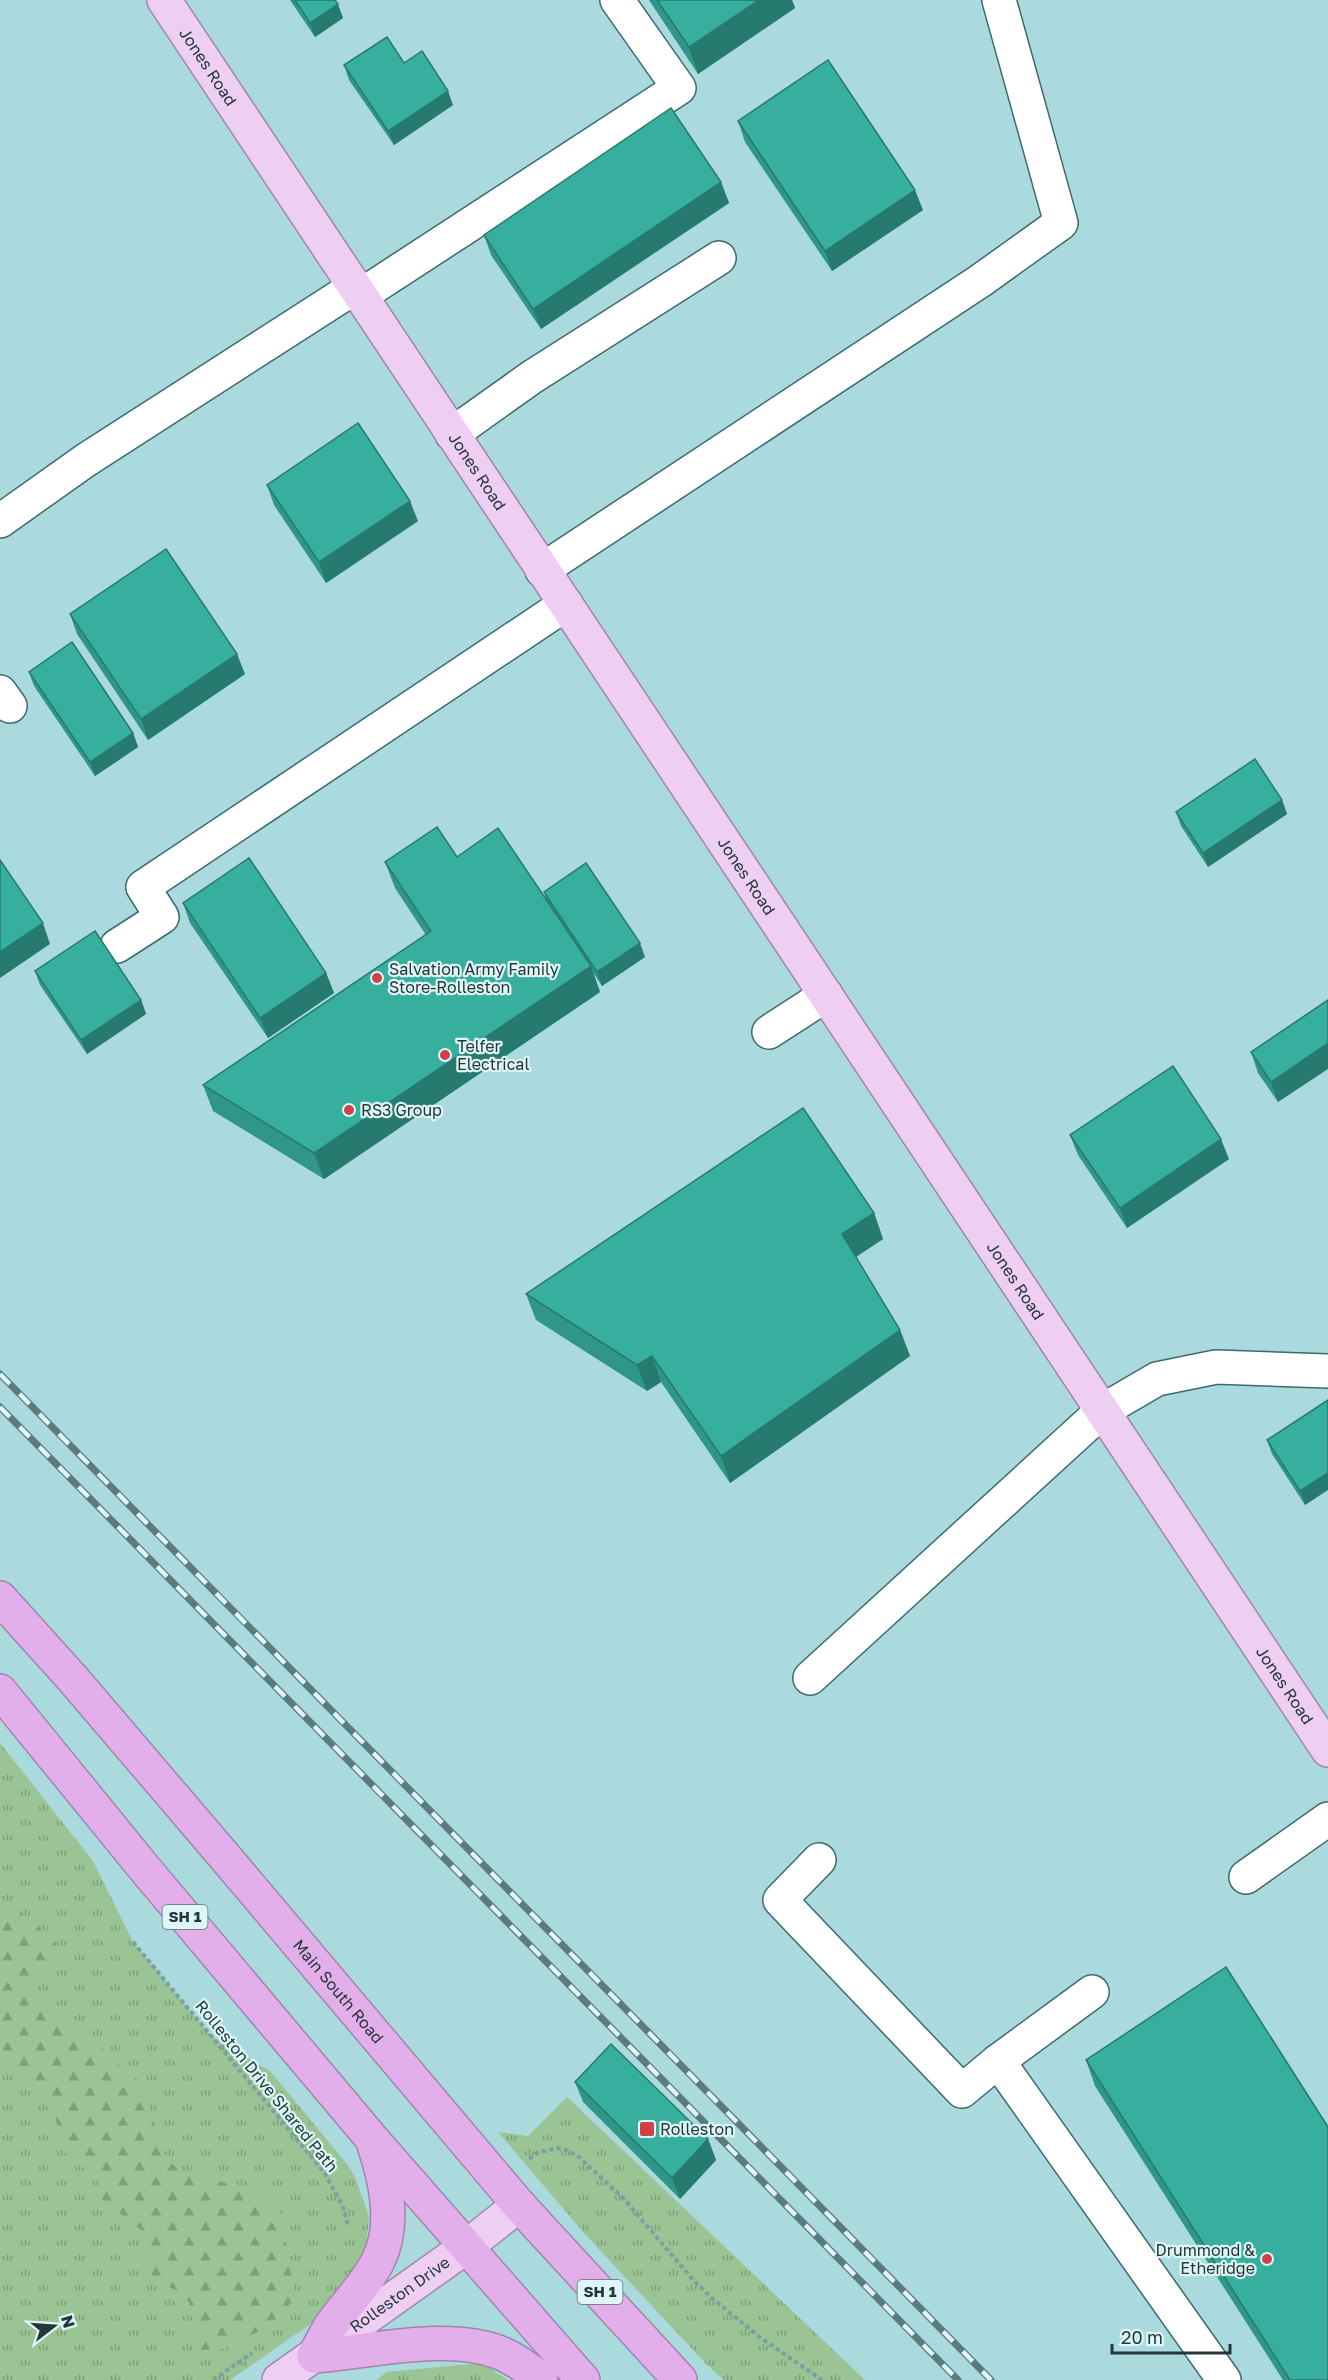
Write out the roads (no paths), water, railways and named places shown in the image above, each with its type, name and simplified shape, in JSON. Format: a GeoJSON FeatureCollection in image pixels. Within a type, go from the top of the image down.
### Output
{"type":"FeatureCollection","features":[{"type":"Feature","properties":{"kind":"highway","name":"Main South Road"},"geometry":{"type":"LineString","coordinates":[[0,1598],[157,1777],[519,2205],[680,2380]]}},
{"type":"Feature","properties":{"kind":"highway","name":"SH 1"},"geometry":{"type":"LineString","coordinates":[[0,1691],[152,1878],[373,2140],[583,2380]]}},
{"type":"Feature","properties":{"kind":"highway"},"geometry":{"type":"LineString","coordinates":[[314,2356],[331,2325],[379,2260],[385,2242],[387,2207],[383,2174],[373,2140]]}},
{"type":"Feature","properties":{"kind":"highway"},"geometry":{"type":"LineString","coordinates":[[314,2356],[414,2345],[444,2344],[473,2347],[502,2354],[541,2380]]}},
{"type":"Feature","properties":{"kind":"main road","name":"Jones Road"},"geometry":{"type":"LineString","coordinates":[[164,0],[1328,1750]]}},
{"type":"Feature","properties":{"kind":"main road","name":"Rolleston Drive"},"geometry":{"type":"LineString","coordinates":[[279,2380],[466,2247],[519,2205]]}},
{"type":"Feature","properties":{"kind":"street"},"geometry":{"type":"LineString","coordinates":[[0,520],[86,460],[679,88],[617,0]]}},
{"type":"Feature","properties":{"kind":"street"},"geometry":{"type":"LineString","coordinates":[[542,570],[980,281],[1061,223],[999,0]]}},
{"type":"Feature","properties":{"kind":"street"},"geometry":{"type":"LineString","coordinates":[[452,434],[532,377],[719,258]]}},
{"type":"Feature","properties":{"kind":"street"},"geometry":{"type":"LineString","coordinates":[[117,946],[162,917],[143,887],[566,604]]}},
{"type":"Feature","properties":{"kind":"street"},"geometry":{"type":"LineString","coordinates":[[769,1032],[826,995]]}},
{"type":"Feature","properties":{"kind":"street"},"geometry":{"type":"LineString","coordinates":[[810,1678],[1102,1411],[1157,1379],[1216,1367],[1328,1371]]}},
{"type":"Feature","properties":{"kind":"street"},"geometry":{"type":"LineString","coordinates":[[157,1777],[190,1787]]}},
{"type":"Feature","properties":{"kind":"street"},"geometry":{"type":"LineString","coordinates":[[1245,1877],[1328,1819]]}},
{"type":"Feature","properties":{"kind":"street"},"geometry":{"type":"LineString","coordinates":[[819,1860],[780,1900],[962,2091],[1092,1992]]}},
{"type":"Feature","properties":{"kind":"street"},"geometry":{"type":"LineString","coordinates":[[999,2061],[1224,2380]]}},
{"type":"Feature","properties":{"kind":"railway"},"geometry":{"type":"LineString","coordinates":[[0,1374],[991,2380]]}},
{"type":"Feature","properties":{"kind":"railway"},"geometry":{"type":"LineString","coordinates":[[0,1407],[958,2380]]}},
{"type":"Feature","properties":{"kind":"place","name":"Salvation Army Family Store-Rolleston"},"geometry":{"type":"Point","coordinates":[377,978]}},
{"type":"Feature","properties":{"kind":"place","name":"Telfer Electrical"},"geometry":{"type":"Point","coordinates":[445,1055]}},
{"type":"Feature","properties":{"kind":"place","name":"RS3 Group"},"geometry":{"type":"Point","coordinates":[349,1110]}},
{"type":"Feature","properties":{"kind":"place","name":"Rolleston"},"geometry":{"type":"Point","coordinates":[647,2129]}},
{"type":"Feature","properties":{"kind":"place","name":"Drummond & Etheridge"},"geometry":{"type":"Point","coordinates":[1267,2259]}}]}
